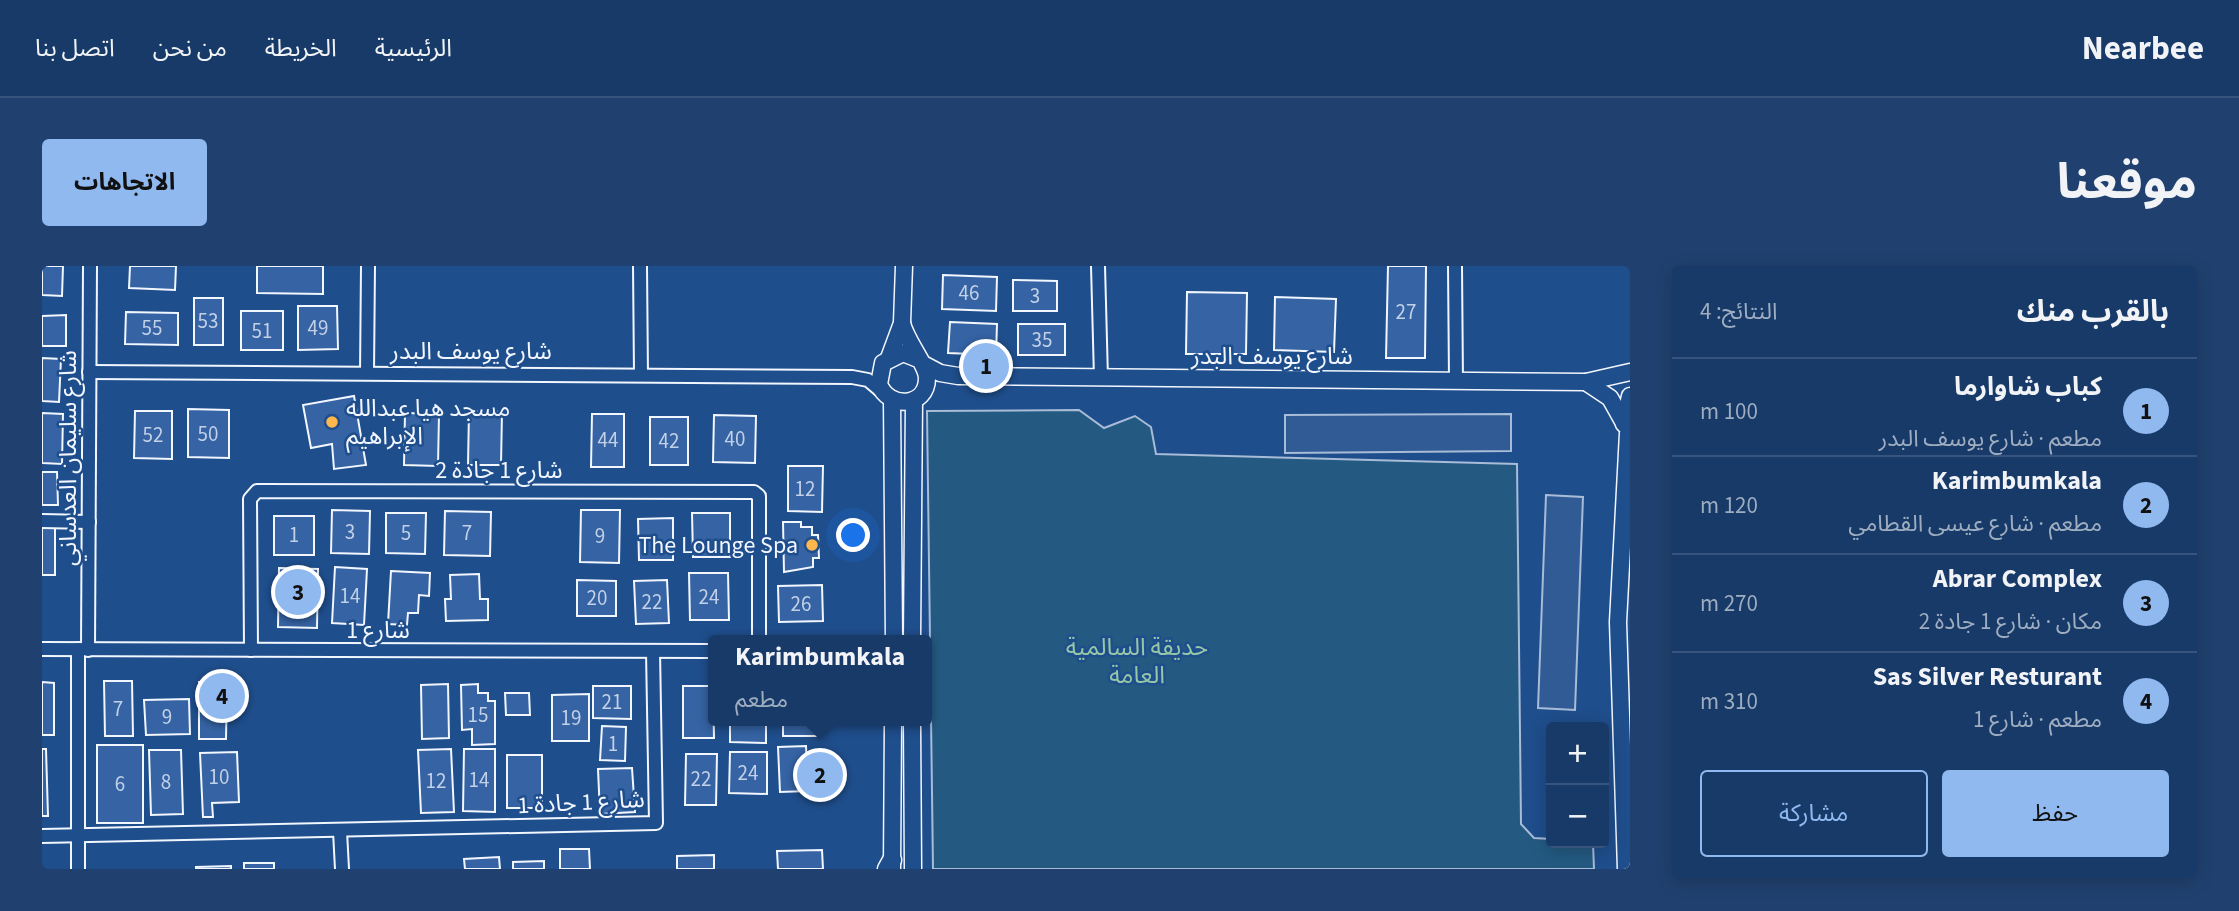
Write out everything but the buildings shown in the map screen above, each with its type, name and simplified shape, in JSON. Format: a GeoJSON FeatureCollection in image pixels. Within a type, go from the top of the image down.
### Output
{"type":"FeatureCollection","features":[{"type":"Feature","properties":{"kind":"street","name":"شارع سليمان العدساني"},"geometry":{"type":"LineString","coordinates":[[83,650],[89,522],[90,266]]}},
{"type":"Feature","properties":{"kind":"street"},"geometry":{"type":"LineString","coordinates":[[368,266],[368,373]]}},
{"type":"Feature","properties":{"kind":"street"},"geometry":{"type":"LineString","coordinates":[[640,266],[641,375]]}},
{"type":"Feature","properties":{"kind":"street"},"geometry":{"type":"LineString","coordinates":[[894,635],[887,395],[878,376],[902,324],[904,266]]}},
{"type":"Feature","properties":{"kind":"street"},"geometry":{"type":"LineString","coordinates":[[1098,266],[1101,378]]}},
{"type":"Feature","properties":{"kind":"street"},"geometry":{"type":"LineString","coordinates":[[1455,266],[1456,381]]}},
{"type":"Feature","properties":{"kind":"street"},"geometry":{"type":"LineString","coordinates":[[902,324],[927,380],[917,397],[912,635]]}},
{"type":"Feature","properties":{"kind":"street"},"geometry":{"type":"LineString","coordinates":[[886,360],[903,354],[920,361]]}},
{"type":"Feature","properties":{"kind":"street","name":"شارع يوسف البدر"},"geometry":{"type":"LineString","coordinates":[[852,377],[869,372],[886,360]]}},
{"type":"Feature","properties":{"kind":"street","name":"شارع يوسف البدر"},"geometry":{"type":"LineString","coordinates":[[920,361],[940,373],[958,376],[1586,382],[1630,373]]}},
{"type":"Feature","properties":{"kind":"street","name":"شارع يوسف البدر"},"geometry":{"type":"LineString","coordinates":[[89,372],[852,377],[868,380],[887,395]]}},
{"type":"Feature","properties":{"kind":"street","name":"شارع يوسف البدر"},"geometry":{"type":"LineString","coordinates":[[917,397],[939,383],[958,376]]}},
{"type":"Feature","properties":{"kind":"street"},"geometry":{"type":"LineString","coordinates":[[1586,382],[1610,398],[1627,431]]}},
{"type":"Feature","properties":{"kind":"street"},"geometry":{"type":"LineString","coordinates":[[887,395],[917,397]]}},
{"type":"Feature","properties":{"kind":"street"},"geometry":{"type":"LineString","coordinates":[[1626,869],[1618,622],[1630,396]]}},
{"type":"Feature","properties":{"kind":"street","name":"شارع 1 جادة 2"},"geometry":{"type":"LineString","coordinates":[[251,650],[250,499],[257,491],[754,492],[759,496],[759,635]]}},
{"type":"Feature","properties":{"kind":"street"},"geometry":{"type":"LineString","coordinates":[[42,521],[89,522]]}},
{"type":"Feature","properties":{"kind":"street","name":"شارع 1"},"geometry":{"type":"LineString","coordinates":[[42,649],[708,651]]}},
{"type":"Feature","properties":{"kind":"street"},"geometry":{"type":"LineString","coordinates":[[78,869],[83,650]]}},
{"type":"Feature","properties":{"kind":"street","name":"شارع 1 جادة 1"},"geometry":{"type":"LineString","coordinates":[[42,836],[656,823],[653,651]]}},
{"type":"Feature","properties":{"kind":"street"},"geometry":{"type":"LineString","coordinates":[[890,866],[893,726]]}},
{"type":"Feature","properties":{"kind":"street"},"geometry":{"type":"LineString","coordinates":[[912,726],[913,869]]}},
{"type":"Feature","properties":{"kind":"street"},"geometry":{"type":"LineString","coordinates":[[340,831],[342,869]]}},
{"type":"Feature","properties":{"kind":"green space","name":"حديقة السالمية العامة"},"geometry":{"type":"Polygon","coordinates":[[[1079,410],[1104,428],[1135,416],[1151,427],[1156,454],[1517,464],[1521,824],[1534,838],[1546,839],[1546,848],[1593,848],[1594,869],[933,869],[927,411],[1079,410]]]}},
{"type":"Feature","properties":{"kind":"shaded area"},"geometry":{"type":"Polygon","coordinates":[[[1511,414],[1511,451],[1285,453],[1285,415],[1511,414]]]}},
{"type":"Feature","properties":{"kind":"shaded area"},"geometry":{"type":"Polygon","coordinates":[[[1546,495],[1583,497],[1575,710],[1538,708],[1546,495]]]}},
{"type":"Feature","properties":{"kind":"place","name":"كباب شاوارما"},"geometry":{"type":"Point","coordinates":[986,366]}},
{"type":"Feature","properties":{"kind":"place","name":"مسجد هيا عبدالله الإبراهيم"},"geometry":{"type":"Point","coordinates":[332,422]}},
{"type":"Feature","properties":{"kind":"place","name":"The Lounge Spa"},"geometry":{"type":"Point","coordinates":[812,545]}},
{"type":"Feature","properties":{"kind":"place","name":"Abrar Complex"},"geometry":{"type":"Point","coordinates":[298,592]}},
{"type":"Feature","properties":{"kind":"place","name":"Sas Silver Resturant"},"geometry":{"type":"Point","coordinates":[222,696]}},
{"type":"Feature","properties":{"kind":"place","name":"Karimbumkala"},"geometry":{"type":"Point","coordinates":[820,775]}}]}
